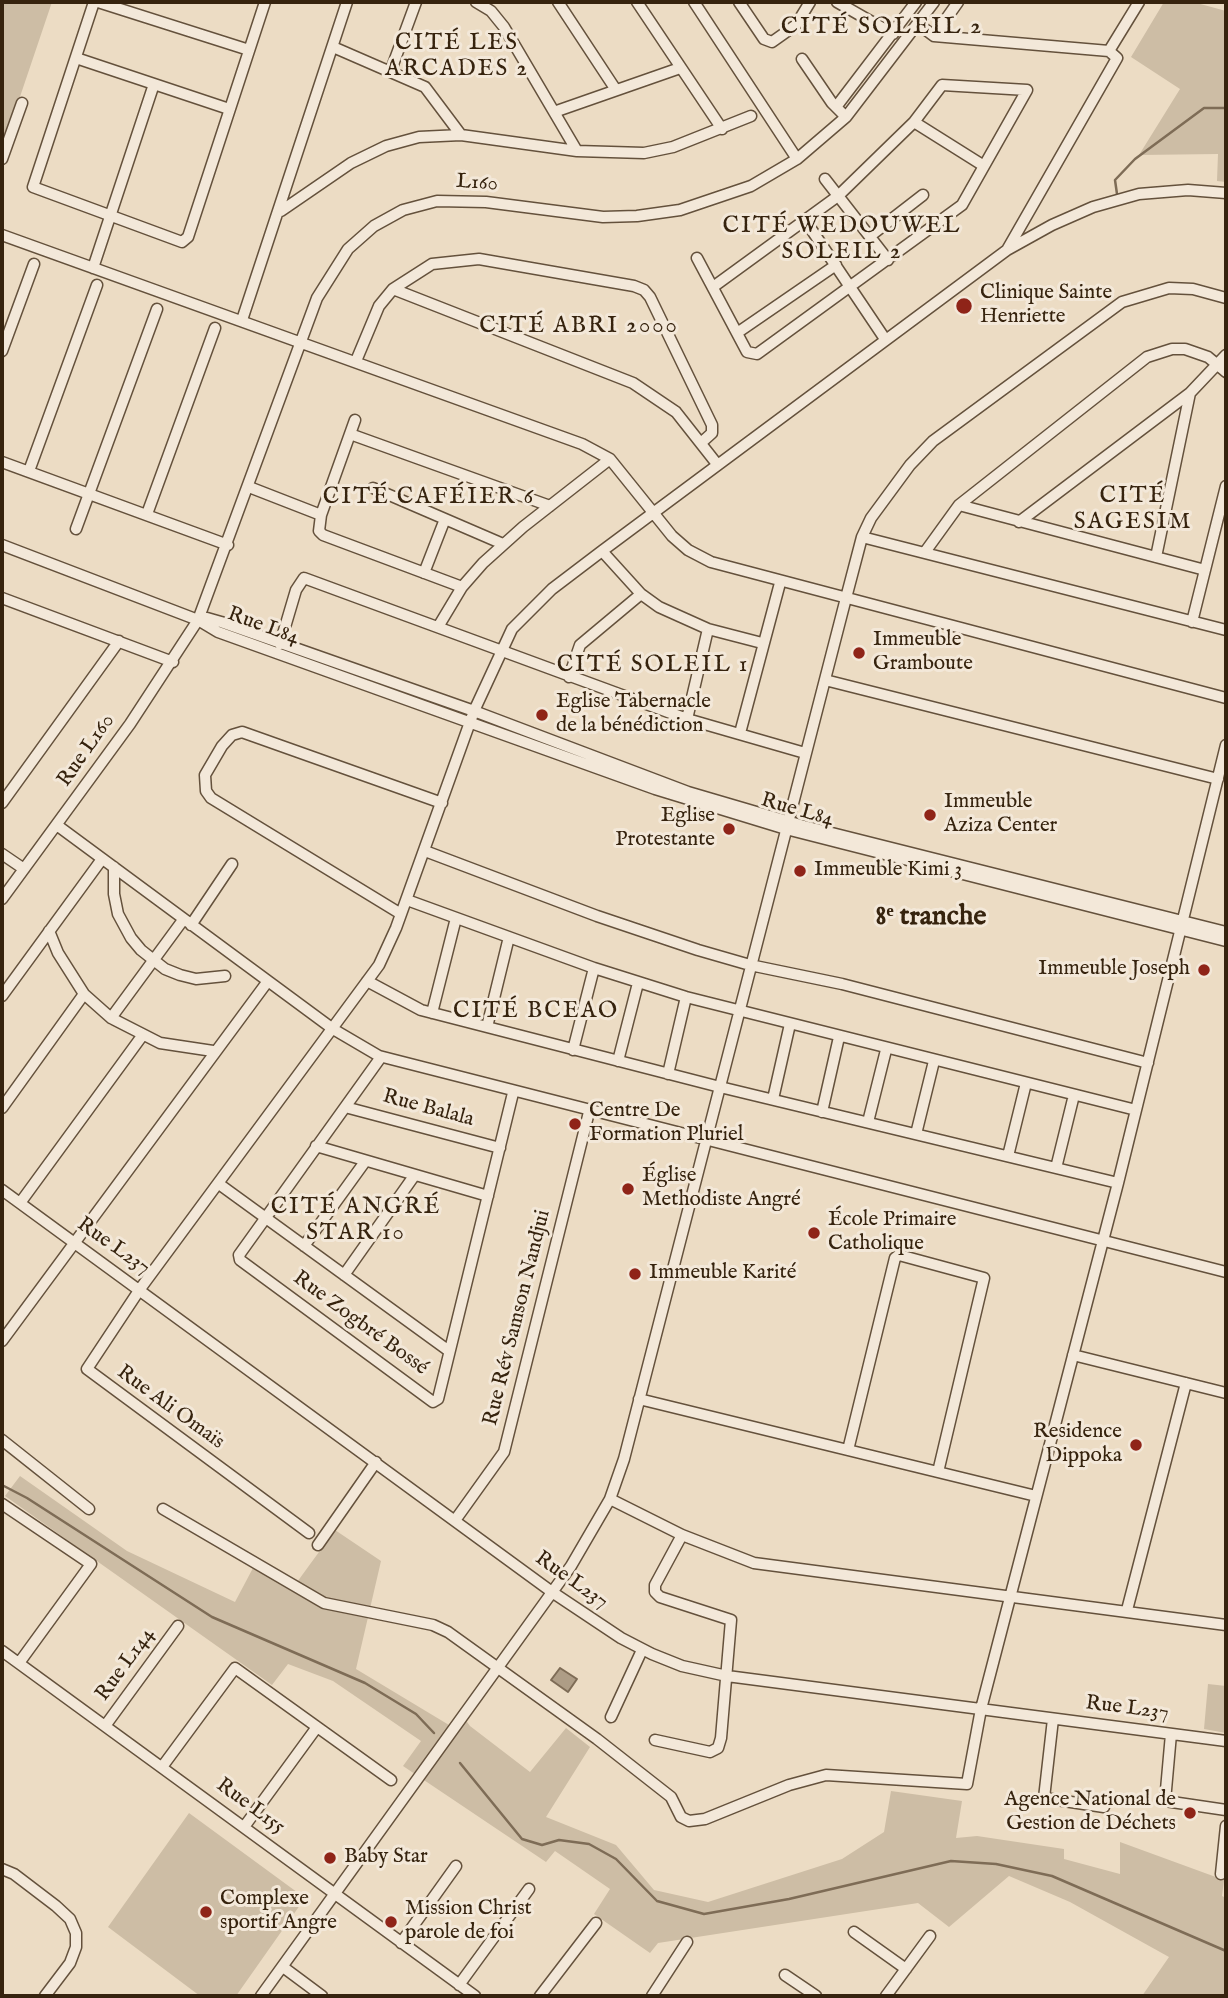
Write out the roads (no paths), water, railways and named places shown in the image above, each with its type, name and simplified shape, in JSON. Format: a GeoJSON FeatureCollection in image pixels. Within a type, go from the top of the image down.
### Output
{"type":"FeatureCollection","features":[{"type":"Feature","properties":{"kind":"street"},"geometry":{"type":"LineString","coordinates":[[249,50],[96,2],[33,187],[178,242],[185,240],[249,50],[265,2]]}},
{"type":"Feature","properties":{"kind":"street"},"geometry":{"type":"LineString","coordinates":[[242,320],[281,211],[347,2]]}},
{"type":"Feature","properties":{"kind":"street"},"geometry":{"type":"LineString","coordinates":[[391,70],[416,2]]}},
{"type":"Feature","properties":{"kind":"street"},"geometry":{"type":"LineString","coordinates":[[476,2],[499,20],[576,152]]}},
{"type":"Feature","properties":{"kind":"street"},"geometry":{"type":"LineString","coordinates":[[558,2],[616,90]]}},
{"type":"Feature","properties":{"kind":"street"},"geometry":{"type":"LineString","coordinates":[[637,2],[722,129]]}},
{"type":"Feature","properties":{"kind":"street"},"geometry":{"type":"LineString","coordinates":[[694,2],[797,159]]}},
{"type":"Feature","properties":{"kind":"street"},"geometry":{"type":"LineString","coordinates":[[739,2],[764,38],[772,42],[796,25],[810,2]]}},
{"type":"Feature","properties":{"kind":"street"},"geometry":{"type":"LineString","coordinates":[[837,2],[893,34]]}},
{"type":"Feature","properties":{"kind":"street"},"geometry":{"type":"LineString","coordinates":[[836,107],[916,2]]}},
{"type":"Feature","properties":{"kind":"street","name":"L160"},"geometry":{"type":"LineString","coordinates":[[198,620],[228,545],[317,298],[332,270],[348,249],[374,226],[403,210],[437,201],[460,200],[568,214],[637,216],[680,210],[751,186],[797,159],[846,117],[934,2]]}},
{"type":"Feature","properties":{"kind":"street"},"geometry":{"type":"LineString","coordinates":[[934,36],[958,2]]}},
{"type":"Feature","properties":{"kind":"street"},"geometry":{"type":"LineString","coordinates":[[1109,51],[1139,2]]}},
{"type":"Feature","properties":{"kind":"street"},"geometry":{"type":"LineString","coordinates":[[918,24],[934,36],[1109,51],[1117,58],[1116,64],[1007,250]]}},
{"type":"Feature","properties":{"kind":"street"},"geometry":{"type":"LineString","coordinates":[[333,47],[391,70],[428,89],[461,135]]}},
{"type":"Feature","properties":{"kind":"street"},"geometry":{"type":"LineString","coordinates":[[76,58],[229,109]]}},
{"type":"Feature","properties":{"kind":"street"},"geometry":{"type":"LineString","coordinates":[[802,59],[846,117]]}},
{"type":"Feature","properties":{"kind":"street"},"geometry":{"type":"LineString","coordinates":[[554,112],[680,68]]}},
{"type":"Feature","properties":{"kind":"street"},"geometry":{"type":"LineString","coordinates":[[93,268],[154,84]]}},
{"type":"Feature","properties":{"kind":"street"},"geometry":{"type":"LineString","coordinates":[[697,258],[747,352],[757,354],[852,288],[962,205],[1027,94],[1026,89],[942,85],[914,122],[838,196],[713,287]]}},
{"type":"Feature","properties":{"kind":"street"},"geometry":{"type":"LineString","coordinates":[[2,159],[22,103]]}},
{"type":"Feature","properties":{"kind":"street"},"geometry":{"type":"LineString","coordinates":[[281,211],[351,163],[386,146],[419,137],[461,135],[576,152],[653,152],[722,129],[751,116]]}},
{"type":"Feature","properties":{"kind":"street"},"geometry":{"type":"LineString","coordinates":[[914,122],[984,166]]}},
{"type":"Feature","properties":{"kind":"street"},"geometry":{"type":"LineString","coordinates":[[825,179],[888,260]]}},
{"type":"Feature","properties":{"kind":"street"},"geometry":{"type":"LineString","coordinates":[[140,1289],[333,1029],[390,943],[474,711],[500,652],[523,617],[601,551],[1007,250],[1083,211],[1139,194],[1188,190],[1226,193]]}},
{"type":"Feature","properties":{"kind":"street"},"geometry":{"type":"LineString","coordinates":[[870,236],[923,195]]}},
{"type":"Feature","properties":{"kind":"street"},"geometry":{"type":"LineString","coordinates":[[805,220],[885,339]]}},
{"type":"Feature","properties":{"kind":"street"},"geometry":{"type":"LineString","coordinates":[[2,234],[582,444],[610,459],[655,511],[672,536],[688,550],[735,571],[1226,698]]}},
{"type":"Feature","properties":{"kind":"street"},"geometry":{"type":"LineString","coordinates":[[356,361],[373,319],[393,289],[432,264],[467,258],[641,288],[650,297],[712,425],[712,433],[702,442]]}},
{"type":"Feature","properties":{"kind":"street"},"geometry":{"type":"LineString","coordinates":[[2,351],[33,264]]}},
{"type":"Feature","properties":{"kind":"street"},"geometry":{"type":"LineString","coordinates":[[737,333],[836,265]]}},
{"type":"Feature","properties":{"kind":"street"},"geometry":{"type":"LineString","coordinates":[[29,471],[97,285]]}},
{"type":"Feature","properties":{"kind":"street"},"geometry":{"type":"LineString","coordinates":[[261,1996],[498,1669],[552,1592],[610,1499],[639,1399],[862,537],[890,491],[933,442],[1091,322],[1122,302],[1169,288],[1193,289],[1226,298]]}},
{"type":"Feature","properties":{"kind":"street"},"geometry":{"type":"LineString","coordinates":[[393,289],[633,383],[676,412],[717,464]]}},
{"type":"Feature","properties":{"kind":"street"},"geometry":{"type":"LineString","coordinates":[[76,529],[157,309]]}},
{"type":"Feature","properties":{"kind":"street"},"geometry":{"type":"LineString","coordinates":[[147,514],[215,328]]}},
{"type":"Feature","properties":{"kind":"street"},"geometry":{"type":"LineString","coordinates":[[925,552],[960,505],[1147,358],[1172,349],[1185,349],[1198,352],[1223,369]]}},
{"type":"Feature","properties":{"kind":"street"},"geometry":{"type":"LineString","coordinates":[[1018,522],[1223,369],[1226,355]]}},
{"type":"Feature","properties":{"kind":"street"},"geometry":{"type":"LineString","coordinates":[[1156,557],[1190,393]]}},
{"type":"Feature","properties":{"kind":"street"},"geometry":{"type":"LineString","coordinates":[[355,420],[321,514],[319,531],[323,535],[462,587]]}},
{"type":"Feature","properties":{"kind":"street"},"geometry":{"type":"LineString","coordinates":[[350,434],[550,506]]}},
{"type":"Feature","properties":{"kind":"street"},"geometry":{"type":"LineString","coordinates":[[438,627],[462,587],[503,544],[610,459]]}},
{"type":"Feature","properties":{"kind":"street"},"geometry":{"type":"LineString","coordinates":[[2,461],[228,545]]}},
{"type":"Feature","properties":{"kind":"street"},"geometry":{"type":"LineString","coordinates":[[1192,622],[1226,486]]}},
{"type":"Feature","properties":{"kind":"street"},"geometry":{"type":"LineString","coordinates":[[249,487],[321,514]]}},
{"type":"Feature","properties":{"kind":"street"},"geometry":{"type":"LineString","coordinates":[[373,488],[503,544]]}},
{"type":"Feature","properties":{"kind":"street"},"geometry":{"type":"LineString","coordinates":[[960,505],[1205,570]]}},
{"type":"Feature","properties":{"kind":"street"},"geometry":{"type":"LineString","coordinates":[[424,573],[445,519]]}},
{"type":"Feature","properties":{"kind":"street"},"geometry":{"type":"LineString","coordinates":[[862,537],[1226,630]]}},
{"type":"Feature","properties":{"kind":"street"},"geometry":{"type":"LineString","coordinates":[[2,545],[198,620]]}},
{"type":"Feature","properties":{"kind":"street"},"geometry":{"type":"LineString","coordinates":[[601,551],[641,594],[679,617],[708,629],[762,643]]}},
{"type":"Feature","properties":{"kind":"street"},"geometry":{"type":"LineString","coordinates":[[280,644],[296,590],[304,578],[687,719],[806,752]]}},
{"type":"Feature","properties":{"kind":"street"},"geometry":{"type":"LineString","coordinates":[[740,733],[780,583]]}},
{"type":"Feature","properties":{"kind":"street"},"geometry":{"type":"LineString","coordinates":[[569,677],[580,645],[641,594]]}},
{"type":"Feature","properties":{"kind":"street"},"geometry":{"type":"LineString","coordinates":[[2,598],[173,662]]}},
{"type":"Feature","properties":{"kind":"street","name":"Rue L84"},"geometry":{"type":"LineString","coordinates":[[198,620],[207,618],[474,711],[662,783],[787,825]]}},
{"type":"Feature","properties":{"kind":"street","name":"Rue L84"},"geometry":{"type":"LineString","coordinates":[[198,620],[218,632],[654,789],[1181,925],[1226,941]]}},
{"type":"Feature","properties":{"kind":"street","name":"Rue L160"},"geometry":{"type":"LineString","coordinates":[[2,899],[58,826],[173,662],[198,620]]}},
{"type":"Feature","properties":{"kind":"street"},"geometry":{"type":"LineString","coordinates":[[687,719],[708,629]]}},
{"type":"Feature","properties":{"kind":"street"},"geometry":{"type":"LineString","coordinates":[[2,803],[119,641]]}},
{"type":"Feature","properties":{"kind":"street"},"geometry":{"type":"LineString","coordinates":[[825,680],[1218,779]]}},
{"type":"Feature","properties":{"kind":"street"},"geometry":{"type":"LineString","coordinates":[[401,914],[211,798],[206,791],[205,775],[222,746],[232,735],[242,732],[442,803]]}},
{"type":"Feature","properties":{"kind":"street"},"geometry":{"type":"LineString","coordinates":[[163,1509],[324,1603],[433,1625],[597,1739],[671,1797],[681,1817],[694,1822],[826,1775],[967,1784],[981,1709],[1118,1183],[1226,745]]}},
{"type":"Feature","properties":{"kind":"street"},"geometry":{"type":"LineString","coordinates":[[58,826],[333,1029],[381,1057],[513,1093],[1226,1272]]}},
{"type":"Feature","properties":{"kind":"street"},"geometry":{"type":"LineString","coordinates":[[425,850],[597,916],[750,965],[842,984],[1147,1063]]}},
{"type":"Feature","properties":{"kind":"street"},"geometry":{"type":"LineString","coordinates":[[2,854],[24,869]]}},
{"type":"Feature","properties":{"kind":"street"},"geometry":{"type":"LineString","coordinates":[[2,996],[102,859]]}},
{"type":"Feature","properties":{"kind":"street"},"geometry":{"type":"LineString","coordinates":[[111,1018],[152,961],[187,923],[232,864]]}},
{"type":"Feature","properties":{"kind":"street"},"geometry":{"type":"LineString","coordinates":[[114,867],[114,894],[122,923],[131,938],[152,961],[164,969],[196,979],[225,976]]}},
{"type":"Feature","properties":{"kind":"street"},"geometry":{"type":"LineString","coordinates":[[407,900],[594,968],[686,997],[886,1050],[1136,1110]]}},
{"type":"Feature","properties":{"kind":"street"},"geometry":{"type":"LineString","coordinates":[[432,1013],[457,918]]}},
{"type":"Feature","properties":{"kind":"street","name":"Rue L84"},"geometry":{"type":"LineString","coordinates":[[1181,925],[1226,932]]}},
{"type":"Feature","properties":{"kind":"street"},"geometry":{"type":"LineString","coordinates":[[49,931],[58,953],[84,994],[111,1018],[142,1036],[179,1048],[213,1051]]}},
{"type":"Feature","properties":{"kind":"street"},"geometry":{"type":"LineString","coordinates":[[487,1027],[509,937]]}},
{"type":"Feature","properties":{"kind":"street"},"geometry":{"type":"LineString","coordinates":[[573,1049],[594,968]]}},
{"type":"Feature","properties":{"kind":"street"},"geometry":{"type":"LineString","coordinates":[[2,1341],[213,1051],[268,981]]}},
{"type":"Feature","properties":{"kind":"street"},"geometry":{"type":"LineString","coordinates":[[367,981],[432,1013],[720,1087],[1118,1183]]}},
{"type":"Feature","properties":{"kind":"street"},"geometry":{"type":"LineString","coordinates":[[618,1061],[638,983]]}},
{"type":"Feature","properties":{"kind":"street"},"geometry":{"type":"LineString","coordinates":[[2,1108],[84,994]]}},
{"type":"Feature","properties":{"kind":"street"},"geometry":{"type":"LineString","coordinates":[[668,1074],[686,997]]}},
{"type":"Feature","properties":{"kind":"street"},"geometry":{"type":"LineString","coordinates":[[773,1100],[790,1024]]}},
{"type":"Feature","properties":{"kind":"street"},"geometry":{"type":"LineString","coordinates":[[20,1203],[142,1036]]}},
{"type":"Feature","properties":{"kind":"street"},"geometry":{"type":"LineString","coordinates":[[821,1112],[839,1037]]}},
{"type":"Feature","properties":{"kind":"street"},"geometry":{"type":"LineString","coordinates":[[868,1122],[886,1050]]}},
{"type":"Feature","properties":{"kind":"street","name":"Rue Zogbré Bossé"},"geometry":{"type":"LineString","coordinates":[[381,1057],[240,1250],[240,1260],[433,1402],[438,1399],[513,1093]]}},
{"type":"Feature","properties":{"kind":"street"},"geometry":{"type":"LineString","coordinates":[[916,1134],[934,1061]]}},
{"type":"Feature","properties":{"kind":"street"},"geometry":{"type":"LineString","coordinates":[[1009,1156],[1026,1083]]}},
{"type":"Feature","properties":{"kind":"street"},"geometry":{"type":"LineString","coordinates":[[1056,1168],[1074,1095]]}},
{"type":"Feature","properties":{"kind":"street","name":"Rue Balala"},"geometry":{"type":"LineString","coordinates":[[345,1107],[500,1148]]}},
{"type":"Feature","properties":{"kind":"street","name":"Rue Rév Samson Nandjui"},"geometry":{"type":"LineString","coordinates":[[456,1519],[504,1452],[589,1112]]}},
{"type":"Feature","properties":{"kind":"street"},"geometry":{"type":"LineString","coordinates":[[316,1146],[364,1163],[488,1196]]}},
{"type":"Feature","properties":{"kind":"street"},"geometry":{"type":"LineString","coordinates":[[304,1246],[364,1163]]}},
{"type":"Feature","properties":{"kind":"street"},"geometry":{"type":"LineString","coordinates":[[344,1275],[414,1177]]}},
{"type":"Feature","properties":{"kind":"street"},"geometry":{"type":"LineString","coordinates":[[219,1184],[449,1352]]}},
{"type":"Feature","properties":{"kind":"street","name":"Rue L237"},"geometry":{"type":"LineString","coordinates":[[2,1190],[456,1519],[552,1592],[642,1650],[682,1666],[727,1676],[1226,1741]]}},
{"type":"Feature","properties":{"kind":"street"},"geometry":{"type":"LineString","coordinates":[[848,1450],[895,1258],[899,1255],[984,1278],[938,1472]]}},
{"type":"Feature","properties":{"kind":"street","name":"Rue Ali Omaïs"},"geometry":{"type":"LineString","coordinates":[[140,1289],[87,1369],[309,1533]]}},
{"type":"Feature","properties":{"kind":"street"},"geometry":{"type":"LineString","coordinates":[[1073,1355],[1226,1393]]}},
{"type":"Feature","properties":{"kind":"street"},"geometry":{"type":"LineString","coordinates":[[1127,1610],[1186,1382]]}},
{"type":"Feature","properties":{"kind":"street"},"geometry":{"type":"LineString","coordinates":[[639,1399],[1036,1496]]}},
{"type":"Feature","properties":{"kind":"street"},"geometry":{"type":"LineString","coordinates":[[2,1440],[89,1509]]}},
{"type":"Feature","properties":{"kind":"street"},"geometry":{"type":"LineString","coordinates":[[318,1545],[376,1462]]}},
{"type":"Feature","properties":{"kind":"street"},"geometry":{"type":"LineString","coordinates":[[610,1499],[682,1535],[754,1563],[1010,1594],[1226,1625]]}},
{"type":"Feature","properties":{"kind":"street"},"geometry":{"type":"LineString","coordinates":[[2,1504],[91,1563],[19,1663]]}},
{"type":"Feature","properties":{"kind":"street"},"geometry":{"type":"LineString","coordinates":[[655,1740],[710,1752],[718,1748],[732,1620],[660,1597],[655,1592],[655,1585],[682,1535]]}},
{"type":"Feature","properties":{"kind":"street","name":"Rue L144"},"geometry":{"type":"LineString","coordinates":[[106,1726],[178,1626]]}},
{"type":"Feature","properties":{"kind":"street"},"geometry":{"type":"LineString","coordinates":[[611,1717],[642,1650]]}},
{"type":"Feature","properties":{"kind":"street","name":"Rue L155"},"geometry":{"type":"LineString","coordinates":[[2,1651],[475,1996]]}},
{"type":"Feature","properties":{"kind":"street"},"geometry":{"type":"LineString","coordinates":[[162,1768],[235,1668],[391,1780]]}},
{"type":"Feature","properties":{"kind":"street"},"geometry":{"type":"LineString","coordinates":[[1053,1719],[1044,1798],[1104,1807]]}},
{"type":"Feature","properties":{"kind":"street"},"geometry":{"type":"LineString","coordinates":[[244,1827],[317,1727]]}},
{"type":"Feature","properties":{"kind":"street"},"geometry":{"type":"LineString","coordinates":[[1171,1734],[1165,1801],[1226,1810]]}},
{"type":"Feature","properties":{"kind":"street"},"geometry":{"type":"LineString","coordinates":[[1221,1874],[1226,1826]]}},
{"type":"Feature","properties":{"kind":"street"},"geometry":{"type":"LineString","coordinates":[[401,1943],[456,1867]]}},
{"type":"Feature","properties":{"kind":"street"},"geometry":{"type":"LineString","coordinates":[[2,1869],[14,1874],[56,1906],[70,1919],[76,1933],[76,1947],[70,1963],[45,1996]]}},
{"type":"Feature","properties":{"kind":"street"},"geometry":{"type":"LineString","coordinates":[[459,1985],[529,1889]]}},
{"type":"Feature","properties":{"kind":"street"},"geometry":{"type":"LineString","coordinates":[[540,1996],[596,1923]]}},
{"type":"Feature","properties":{"kind":"street"},"geometry":{"type":"LineString","coordinates":[[854,1932],[906,1969]]}},
{"type":"Feature","properties":{"kind":"street"},"geometry":{"type":"LineString","coordinates":[[892,1994],[930,1936]]}},
{"type":"Feature","properties":{"kind":"street"},"geometry":{"type":"LineString","coordinates":[[652,1996],[668,1976],[687,1942]]}},
{"type":"Feature","properties":{"kind":"street"},"geometry":{"type":"LineString","coordinates":[[283,1967],[322,1996]]}},
{"type":"Feature","properties":{"kind":"street"},"geometry":{"type":"LineString","coordinates":[[785,1975],[816,1996]]}},
{"type":"Feature","properties":{"kind":"waterway"},"geometry":{"type":"LineString","coordinates":[[1117,194],[1115,180],[1135,159],[1204,108],[1226,108]]}},
{"type":"Feature","properties":{"kind":"waterway"},"geometry":{"type":"LineString","coordinates":[[2,1485],[27,1498],[212,1617],[365,1683],[416,1714],[434,1733]]}},
{"type":"Feature","properties":{"kind":"waterway"},"geometry":{"type":"LineString","coordinates":[[460,1763],[522,1839],[542,1845],[559,1840],[589,1844],[616,1859],[657,1901],[704,1914],[789,1899],[951,1861],[996,1864],[1052,1876],[1226,1951]]}},
{"type":"Feature","properties":{"kind":"place","name":"Clinique Sainte Henriette"},"geometry":{"type":"Point","coordinates":[964,306]}},
{"type":"Feature","properties":{"kind":"place","name":"Immeuble Gramboute"},"geometry":{"type":"Point","coordinates":[859,653]}},
{"type":"Feature","properties":{"kind":"place","name":"Eglise Tabernacle de la bénédiction"},"geometry":{"type":"Point","coordinates":[542,715]}},
{"type":"Feature","properties":{"kind":"place","name":"Immeuble Aziza Center"},"geometry":{"type":"Point","coordinates":[930,815]}},
{"type":"Feature","properties":{"kind":"place","name":"Eglise Protestante"},"geometry":{"type":"Point","coordinates":[729,829]}},
{"type":"Feature","properties":{"kind":"place","name":"Immeuble Kimi 3"},"geometry":{"type":"Point","coordinates":[800,871]}},
{"type":"Feature","properties":{"kind":"place","name":"Immeuble Joseph"},"geometry":{"type":"Point","coordinates":[1204,970]}},
{"type":"Feature","properties":{"kind":"place","name":"Centre De Formation Pluriel"},"geometry":{"type":"Point","coordinates":[575,1124]}},
{"type":"Feature","properties":{"kind":"place","name":"Église Methodiste Angré"},"geometry":{"type":"Point","coordinates":[628,1189]}},
{"type":"Feature","properties":{"kind":"place","name":"École Primaire Catholique"},"geometry":{"type":"Point","coordinates":[814,1233]}},
{"type":"Feature","properties":{"kind":"place","name":"Immeuble Karité"},"geometry":{"type":"Point","coordinates":[635,1274]}},
{"type":"Feature","properties":{"kind":"place","name":"Residence Dippoka"},"geometry":{"type":"Point","coordinates":[1136,1445]}},
{"type":"Feature","properties":{"kind":"place","name":"Agence National de Gestion de Déchets"},"geometry":{"type":"Point","coordinates":[1190,1813]}},
{"type":"Feature","properties":{"kind":"place","name":"Baby Star"},"geometry":{"type":"Point","coordinates":[330,1858]}},
{"type":"Feature","properties":{"kind":"place","name":"Complexe sportif Angre"},"geometry":{"type":"Point","coordinates":[206,1912]}},
{"type":"Feature","properties":{"kind":"place","name":"Mission Christ parole de foi"},"geometry":{"type":"Point","coordinates":[391,1922]}},
{"type":"Feature","properties":{"kind":"district","name":"CITÉ SOLEIL 2"},"geometry":{"type":"Point","coordinates":[882,28]}},
{"type":"Feature","properties":{"kind":"district","name":"CITÉ LES ARCADES 2"},"geometry":{"type":"Point","coordinates":[457,57]}},
{"type":"Feature","properties":{"kind":"district","name":"CITÉ WEDOUWEL SOLEIL 2"},"geometry":{"type":"Point","coordinates":[842,240]}},
{"type":"Feature","properties":{"kind":"district","name":"CITÉ ABRI 2000"},"geometry":{"type":"Point","coordinates":[579,327]}},
{"type":"Feature","properties":{"kind":"district","name":"CITÉ CAFÉIER 6"},"geometry":{"type":"Point","coordinates":[429,498]}},
{"type":"Feature","properties":{"kind":"district","name":"CITÉ SAGESIM"},"geometry":{"type":"Point","coordinates":[1133,510]}},
{"type":"Feature","properties":{"kind":"district","name":"CITÉ SOLEIL 1"},"geometry":{"type":"Point","coordinates":[653,666]}},
{"type":"Feature","properties":{"kind":"district","name":"8ᵉ tranche"},"geometry":{"type":"Point","coordinates":[931,918]}},
{"type":"Feature","properties":{"kind":"district","name":"CITÉ BCEAO"},"geometry":{"type":"Point","coordinates":[536,1012]}},
{"type":"Feature","properties":{"kind":"district","name":"CITÉ ANGRÉ STAR 10"},"geometry":{"type":"Point","coordinates":[356,1221]}}]}
